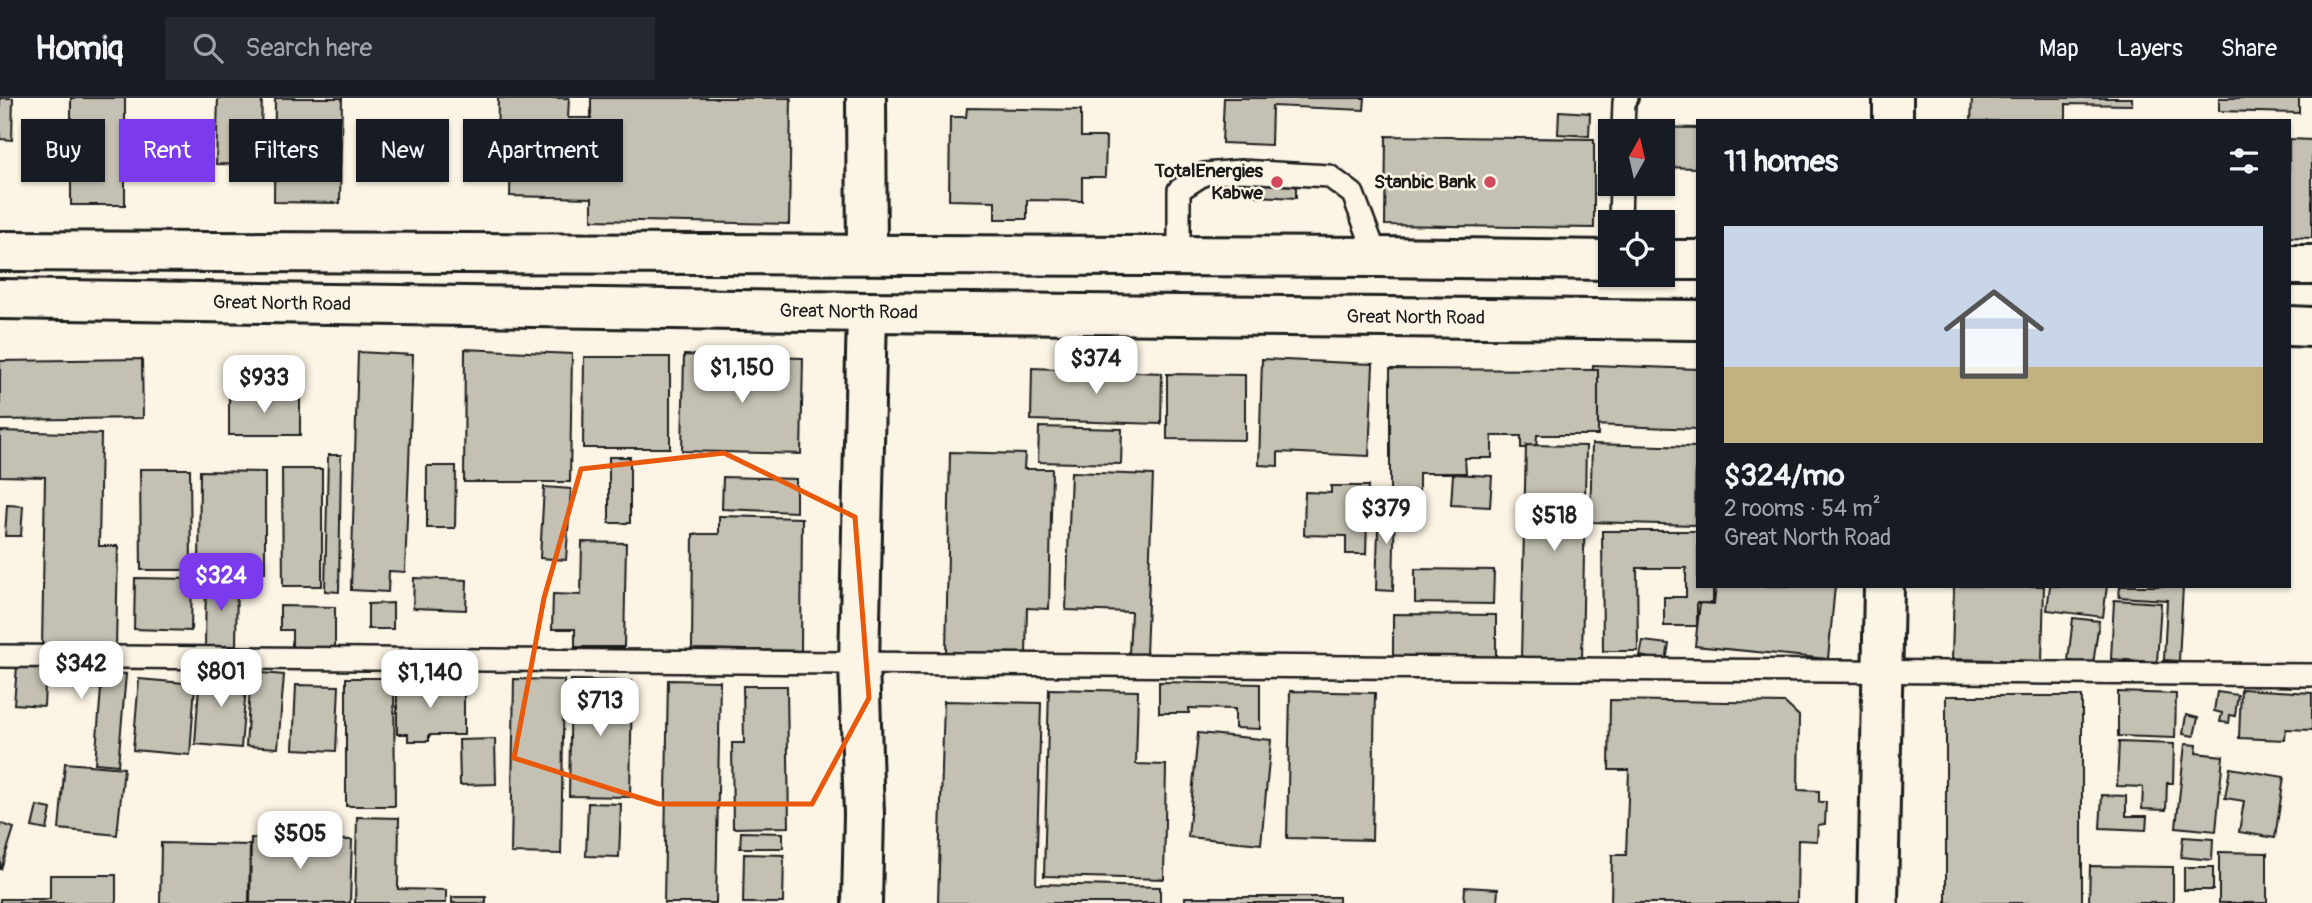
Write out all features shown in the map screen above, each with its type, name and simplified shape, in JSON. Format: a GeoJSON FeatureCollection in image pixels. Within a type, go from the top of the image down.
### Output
{"type":"FeatureCollection","features":[{"type":"Feature","properties":{"kind":"main road"},"geometry":{"type":"LineString","coordinates":[[866,98],[867,254]]}},
{"type":"Feature","properties":{"kind":"main road"},"geometry":{"type":"LineString","coordinates":[[1892,119],[1893,98]]}},
{"type":"Feature","properties":{"kind":"main road"},"geometry":{"type":"LineString","coordinates":[[0,251],[1598,260]]}},
{"type":"Feature","properties":{"kind":"main road"},"geometry":{"type":"LineString","coordinates":[[1377,257],[1389,265],[1398,286],[1390,309],[1380,317]]}},
{"type":"Feature","properties":{"kind":"main road"},"geometry":{"type":"LineString","coordinates":[[1468,318],[1452,306],[1448,297],[1448,286],[1456,268],[1474,258]]}},
{"type":"Feature","properties":{"kind":"main road"},"geometry":{"type":"LineString","coordinates":[[1675,260],[1696,260]]}},
{"type":"Feature","properties":{"kind":"main road"},"geometry":{"type":"LineString","coordinates":[[2291,265],[2312,265]]}},
{"type":"Feature","properties":{"kind":"main road","name":"Great North Road"},"geometry":{"type":"LineString","coordinates":[[0,299],[867,312],[1696,320]]}},
{"type":"Feature","properties":{"kind":"main road"},"geometry":{"type":"LineString","coordinates":[[862,903],[864,814],[859,664],[867,312]]}},
{"type":"Feature","properties":{"kind":"main road"},"geometry":{"type":"LineString","coordinates":[[2291,326],[2312,327]]}},
{"type":"Feature","properties":{"kind":"main road"},"geometry":{"type":"LineString","coordinates":[[1878,903],[1884,588]]}},
{"type":"Feature","properties":{"kind":"lane"},"geometry":{"type":"LineString","coordinates":[[1623,119],[1624,103],[1627,98]]}},
{"type":"Feature","properties":{"kind":"lane"},"geometry":{"type":"LineString","coordinates":[[1179,256],[1179,190],[1204,174],[1241,171],[1329,176],[1353,194],[1377,257]]}},
{"type":"Feature","properties":{"kind":"lane"},"geometry":{"type":"LineString","coordinates":[[0,656],[2312,675]]}},
{"type":"Feature","properties":{"kind":"highlighted area"},"geometry":{"type":"Polygon","coordinates":[[[724,453],[855,517],[869,698],[812,804],[659,804],[514,758],[544,598],[581,469],[724,453]]]}},
{"type":"Feature","properties":{"kind":"building"},"geometry":{"type":"Polygon","coordinates":[[[0,98],[13,98],[12,140],[0,139],[0,98]]]}},
{"type":"Feature","properties":{"kind":"building"},"geometry":{"type":"Polygon","coordinates":[[[71,98],[125,98],[125,119],[119,119],[119,182],[125,182],[125,205],[71,205],[71,182],[105,182],[105,119],[71,119],[71,98]]]}},
{"type":"Feature","properties":{"kind":"building"},"geometry":{"type":"Polygon","coordinates":[[[218,98],[262,98],[261,119],[229,119],[229,164],[216,164],[218,98]]]}},
{"type":"Feature","properties":{"kind":"building"},"geometry":{"type":"Polygon","coordinates":[[[275,98],[342,98],[342,119],[275,119],[275,98]]]}},
{"type":"Feature","properties":{"kind":"building"},"geometry":{"type":"Polygon","coordinates":[[[498,98],[569,98],[568,118],[591,118],[591,98],[791,98],[789,224],[592,220],[592,198],[510,196],[510,182],[623,182],[623,119],[498,119],[498,98]]]}},
{"type":"Feature","properties":{"kind":"building"},"geometry":{"type":"Polygon","coordinates":[[[1224,98],[1365,98],[1364,110],[1272,106],[1271,145],[1222,143],[1224,98]]]}},
{"type":"Feature","properties":{"kind":"building"},"geometry":{"type":"Polygon","coordinates":[[[1972,98],[2132,98],[2132,105],[2066,104],[2066,119],[1971,119],[1972,98]]]}},
{"type":"Feature","properties":{"kind":"building"},"geometry":{"type":"Polygon","coordinates":[[[2219,98],[2299,98],[2299,113],[2219,111],[2219,98]]]}},
{"type":"Feature","properties":{"kind":"building"},"geometry":{"type":"Polygon","coordinates":[[[967,108],[1081,110],[1081,137],[1106,137],[1105,177],[1082,177],[1082,201],[1027,200],[1027,219],[995,219],[995,201],[949,200],[950,117],[966,117],[967,108]]]}},
{"type":"Feature","properties":{"kind":"building"},"geometry":{"type":"Polygon","coordinates":[[[1559,111],[1590,113],[1589,136],[1558,134],[1559,111]]]}},
{"type":"Feature","properties":{"kind":"building"},"geometry":{"type":"Polygon","coordinates":[[[1675,128],[1696,128],[1696,168],[1675,167],[1675,128]]]}},
{"type":"Feature","properties":{"kind":"building","name":"Stanbic Bank"},"geometry":{"type":"Polygon","coordinates":[[[1386,136],[1594,139],[1594,228],[1385,225],[1386,136]]]}},
{"type":"Feature","properties":{"kind":"building"},"geometry":{"type":"Polygon","coordinates":[[[2291,139],[2312,140],[2312,238],[2291,237],[2291,139]]]}},
{"type":"Feature","properties":{"kind":"building","name":"TotalEnergies Kabwe"},"geometry":{"type":"Polygon","coordinates":[[[1259,166],[1296,167],[1296,198],[1257,196],[1259,166]]]}},
{"type":"Feature","properties":{"kind":"building"},"geometry":{"type":"Polygon","coordinates":[[[274,182],[340,182],[340,203],[274,202],[274,182]]]}},
{"type":"Feature","properties":{"kind":"building"},"geometry":{"type":"Polygon","coordinates":[[[465,349],[572,354],[570,482],[464,482],[465,349]]]}},
{"type":"Feature","properties":{"kind":"building"},"geometry":{"type":"Polygon","coordinates":[[[358,352],[413,355],[405,572],[389,571],[388,592],[351,590],[358,352]]]}},
{"type":"Feature","properties":{"kind":"building"},"geometry":{"type":"Polygon","coordinates":[[[684,355],[803,358],[801,454],[682,451],[684,355]]]}},
{"type":"Feature","properties":{"kind":"building"},"geometry":{"type":"Polygon","coordinates":[[[584,357],[670,357],[670,448],[583,448],[584,357]]]}},
{"type":"Feature","properties":{"kind":"building"},"geometry":{"type":"Polygon","coordinates":[[[142,359],[143,418],[0,420],[0,361],[142,359]]]}},
{"type":"Feature","properties":{"kind":"building"},"geometry":{"type":"Polygon","coordinates":[[[1262,359],[1373,364],[1369,456],[1278,452],[1278,466],[1259,465],[1262,359]]]}},
{"type":"Feature","properties":{"kind":"building"},"geometry":{"type":"Polygon","coordinates":[[[1593,365],[1696,369],[1696,429],[1591,425],[1593,365]]]}},
{"type":"Feature","properties":{"kind":"building"},"geometry":{"type":"Polygon","coordinates":[[[1032,368],[1162,373],[1161,424],[1031,420],[1032,368]]]}},
{"type":"Feature","properties":{"kind":"building"},"geometry":{"type":"Polygon","coordinates":[[[1390,369],[1598,370],[1598,435],[1537,435],[1536,448],[1521,448],[1521,436],[1492,436],[1492,458],[1465,458],[1466,473],[1419,473],[1419,491],[1390,491],[1390,369]]]}},
{"type":"Feature","properties":{"kind":"building"},"geometry":{"type":"Polygon","coordinates":[[[1167,374],[1245,375],[1245,440],[1167,439],[1167,374]]]}},
{"type":"Feature","properties":{"kind":"building"},"geometry":{"type":"Polygon","coordinates":[[[229,394],[300,394],[300,435],[229,435],[229,394]]]}},
{"type":"Feature","properties":{"kind":"building"},"geometry":{"type":"Polygon","coordinates":[[[1039,427],[1122,429],[1121,464],[1038,462],[1039,427]]]}},
{"type":"Feature","properties":{"kind":"building"},"geometry":{"type":"Polygon","coordinates":[[[0,431],[101,434],[99,546],[118,546],[116,649],[42,648],[45,477],[0,476],[0,431]]]}},
{"type":"Feature","properties":{"kind":"building"},"geometry":{"type":"Polygon","coordinates":[[[1592,444],[1696,447],[1695,525],[1590,522],[1592,444]]]}},
{"type":"Feature","properties":{"kind":"building"},"geometry":{"type":"Polygon","coordinates":[[[1526,445],[1586,446],[1582,660],[1521,658],[1526,445]]]}},
{"type":"Feature","properties":{"kind":"building"},"geometry":{"type":"Polygon","coordinates":[[[950,452],[1025,454],[1024,469],[1052,469],[1049,609],[1027,608],[1026,655],[946,653],[950,452]]]}},
{"type":"Feature","properties":{"kind":"building"},"geometry":{"type":"Polygon","coordinates":[[[328,455],[341,455],[339,592],[325,591],[328,455]]]}},
{"type":"Feature","properties":{"kind":"building"},"geometry":{"type":"Polygon","coordinates":[[[609,457],[630,457],[630,523],[609,523],[609,457]]]}},
{"type":"Feature","properties":{"kind":"building"},"geometry":{"type":"Polygon","coordinates":[[[427,466],[456,466],[455,528],[427,528],[427,466]]]}},
{"type":"Feature","properties":{"kind":"building"},"geometry":{"type":"Polygon","coordinates":[[[140,469],[190,469],[191,570],[141,570],[140,469]]]}},
{"type":"Feature","properties":{"kind":"building"},"geometry":{"type":"Polygon","coordinates":[[[282,469],[322,469],[322,586],[283,586],[282,469]]]}},
{"type":"Feature","properties":{"kind":"building"},"geometry":{"type":"Polygon","coordinates":[[[200,471],[265,472],[265,572],[199,571],[200,471]]]}},
{"type":"Feature","properties":{"kind":"building"},"geometry":{"type":"Polygon","coordinates":[[[1071,472],[1153,475],[1146,655],[1129,654],[1131,612],[1066,610],[1071,472]]]}},
{"type":"Feature","properties":{"kind":"building"},"geometry":{"type":"Polygon","coordinates":[[[1453,474],[1492,476],[1490,507],[1451,505],[1453,474]]]}},
{"type":"Feature","properties":{"kind":"building"},"geometry":{"type":"Polygon","coordinates":[[[723,477],[796,479],[796,512],[722,509],[723,477]]]}},
{"type":"Feature","properties":{"kind":"building"},"geometry":{"type":"Polygon","coordinates":[[[1331,486],[1368,486],[1366,554],[1346,554],[1346,536],[1304,535],[1305,492],[1331,493],[1331,486]]]}},
{"type":"Feature","properties":{"kind":"building"},"geometry":{"type":"Polygon","coordinates":[[[544,487],[571,489],[566,560],[540,558],[544,487]]]}},
{"type":"Feature","properties":{"kind":"building"},"geometry":{"type":"Polygon","coordinates":[[[1379,500],[1395,500],[1393,591],[1376,590],[1379,500]]]}},
{"type":"Feature","properties":{"kind":"building"},"geometry":{"type":"Polygon","coordinates":[[[7,505],[23,506],[21,536],[5,536],[7,505]]]}},
{"type":"Feature","properties":{"kind":"building"},"geometry":{"type":"Polygon","coordinates":[[[719,516],[802,518],[801,651],[692,649],[693,534],[719,534],[719,516]]]}},
{"type":"Feature","properties":{"kind":"building"},"geometry":{"type":"Polygon","coordinates":[[[1602,531],[1696,531],[1696,588],[1713,588],[1713,603],[1697,603],[1697,626],[1664,626],[1664,597],[1686,597],[1686,568],[1637,568],[1638,651],[1603,651],[1602,531]]]}},
{"type":"Feature","properties":{"kind":"building"},"geometry":{"type":"Polygon","coordinates":[[[582,542],[626,543],[624,647],[575,647],[575,629],[552,629],[553,594],[581,595],[582,542]]]}},
{"type":"Feature","properties":{"kind":"building"},"geometry":{"type":"Polygon","coordinates":[[[1415,569],[1494,570],[1493,604],[1415,603],[1415,569]]]}},
{"type":"Feature","properties":{"kind":"building"},"geometry":{"type":"Polygon","coordinates":[[[135,578],[192,579],[191,631],[134,629],[135,578]]]}},
{"type":"Feature","properties":{"kind":"building"},"geometry":{"type":"Polygon","coordinates":[[[206,578],[237,578],[236,648],[205,647],[206,578]]]}},
{"type":"Feature","properties":{"kind":"building"},"geometry":{"type":"Polygon","coordinates":[[[414,578],[467,580],[466,610],[413,608],[414,578]]]}},
{"type":"Feature","properties":{"kind":"building"},"geometry":{"type":"Polygon","coordinates":[[[1716,588],[1835,588],[1828,659],[1695,646],[1700,603],[1714,604],[1716,588]]]}},
{"type":"Feature","properties":{"kind":"building"},"geometry":{"type":"Polygon","coordinates":[[[1954,588],[2044,588],[2042,661],[1952,659],[1954,588]]]}},
{"type":"Feature","properties":{"kind":"building"},"geometry":{"type":"Polygon","coordinates":[[[2050,588],[2107,588],[2103,617],[2047,610],[2050,588]]]}},
{"type":"Feature","properties":{"kind":"building"},"geometry":{"type":"Polygon","coordinates":[[[2120,588],[2183,588],[2179,661],[2164,660],[2167,600],[2119,597],[2120,588]]]}},
{"type":"Feature","properties":{"kind":"building"},"geometry":{"type":"Polygon","coordinates":[[[2114,600],[2161,603],[2157,662],[2111,659],[2114,600]]]}},
{"type":"Feature","properties":{"kind":"building"},"geometry":{"type":"Polygon","coordinates":[[[393,603],[393,629],[368,629],[368,604],[393,603]]]}},
{"type":"Feature","properties":{"kind":"building"},"geometry":{"type":"Polygon","coordinates":[[[280,606],[335,607],[335,651],[292,650],[292,630],[280,630],[280,606]]]}},
{"type":"Feature","properties":{"kind":"building"},"geometry":{"type":"Polygon","coordinates":[[[1393,614],[1496,615],[1496,662],[1393,661],[1393,614]]]}},
{"type":"Feature","properties":{"kind":"building"},"geometry":{"type":"Polygon","coordinates":[[[2073,618],[2099,621],[2093,665],[2068,661],[2073,618]]]}},
{"type":"Feature","properties":{"kind":"building"},"geometry":{"type":"Polygon","coordinates":[[[1643,641],[1669,644],[1666,661],[1640,656],[1643,641]]]}},
{"type":"Feature","properties":{"kind":"building"},"geometry":{"type":"Polygon","coordinates":[[[17,666],[126,674],[118,765],[95,763],[101,689],[45,685],[44,706],[14,704],[17,666]]]}},
{"type":"Feature","properties":{"kind":"building"},"geometry":{"type":"Polygon","coordinates":[[[200,671],[247,674],[241,748],[195,744],[200,671]]]}},
{"type":"Feature","properties":{"kind":"building"},"geometry":{"type":"Polygon","coordinates":[[[251,672],[284,675],[278,748],[246,746],[251,672]]]}},
{"type":"Feature","properties":{"kind":"building"},"geometry":{"type":"Polygon","coordinates":[[[346,678],[394,678],[395,806],[346,806],[346,678]]]}},
{"type":"Feature","properties":{"kind":"building"},"geometry":{"type":"Polygon","coordinates":[[[139,679],[195,684],[190,755],[133,750],[139,679]]]}},
{"type":"Feature","properties":{"kind":"building"},"geometry":{"type":"Polygon","coordinates":[[[514,679],[564,680],[561,854],[511,853],[514,679]]]}},
{"type":"Feature","properties":{"kind":"building"},"geometry":{"type":"Polygon","coordinates":[[[571,680],[632,681],[630,797],[569,796],[571,680]]]}},
{"type":"Feature","properties":{"kind":"building"},"geometry":{"type":"Polygon","coordinates":[[[668,680],[720,681],[716,903],[664,903],[668,680]]]}},
{"type":"Feature","properties":{"kind":"building"},"geometry":{"type":"Polygon","coordinates":[[[1159,682],[1260,684],[1260,729],[1235,728],[1235,709],[1189,708],[1189,713],[1159,713],[1159,682]]]}},
{"type":"Feature","properties":{"kind":"building"},"geometry":{"type":"Polygon","coordinates":[[[397,684],[464,684],[464,735],[429,735],[429,741],[408,741],[408,734],[397,734],[397,684]]]}},
{"type":"Feature","properties":{"kind":"building"},"geometry":{"type":"Polygon","coordinates":[[[296,685],[339,686],[336,751],[293,749],[296,685]]]}},
{"type":"Feature","properties":{"kind":"building"},"geometry":{"type":"Polygon","coordinates":[[[743,686],[787,686],[789,827],[733,828],[732,743],[744,743],[743,686]]]}},
{"type":"Feature","properties":{"kind":"building"},"geometry":{"type":"Polygon","coordinates":[[[1049,689],[1138,691],[1136,764],[1166,765],[1164,879],[1044,876],[1049,689]]]}},
{"type":"Feature","properties":{"kind":"building"},"geometry":{"type":"Polygon","coordinates":[[[2241,689],[2312,693],[2312,730],[2286,729],[2285,740],[2239,738],[2241,689]]]}},
{"type":"Feature","properties":{"kind":"building"},"geometry":{"type":"Polygon","coordinates":[[[1290,691],[1375,693],[1372,840],[1287,838],[1290,691]]]}},
{"type":"Feature","properties":{"kind":"building"},"geometry":{"type":"Polygon","coordinates":[[[2118,692],[2176,694],[2175,738],[2118,736],[2118,692]]]}},
{"type":"Feature","properties":{"kind":"building"},"geometry":{"type":"Polygon","coordinates":[[[2217,692],[2238,695],[2235,716],[2230,715],[2229,723],[2220,722],[2222,713],[2214,711],[2217,692]]]}},
{"type":"Feature","properties":{"kind":"building"},"geometry":{"type":"Polygon","coordinates":[[[1946,696],[2082,696],[2082,903],[1946,903],[1946,696]]]}},
{"type":"Feature","properties":{"kind":"building"},"geometry":{"type":"Polygon","coordinates":[[[1610,700],[1785,703],[1799,716],[1798,790],[1819,791],[1819,802],[1826,802],[1825,824],[1818,825],[1817,841],[1798,840],[1797,903],[1611,903],[1612,855],[1626,855],[1629,770],[1609,770],[1610,700]]]}},
{"type":"Feature","properties":{"kind":"building"},"geometry":{"type":"Polygon","coordinates":[[[944,701],[1041,703],[1036,884],[1160,887],[1160,903],[938,903],[944,701]]]}},
{"type":"Feature","properties":{"kind":"building"},"geometry":{"type":"Polygon","coordinates":[[[2186,715],[2198,718],[2194,736],[2183,734],[2186,715]]]}},
{"type":"Feature","properties":{"kind":"building"},"geometry":{"type":"Polygon","coordinates":[[[1198,733],[1271,740],[1261,844],[1188,837],[1198,733]]]}},
{"type":"Feature","properties":{"kind":"building"},"geometry":{"type":"Polygon","coordinates":[[[495,739],[496,784],[460,785],[459,740],[495,739]]]}},
{"type":"Feature","properties":{"kind":"building"},"geometry":{"type":"Polygon","coordinates":[[[2119,742],[2174,744],[2173,783],[2167,783],[2166,810],[2142,809],[2143,787],[2117,786],[2119,742]]]}},
{"type":"Feature","properties":{"kind":"building"},"geometry":{"type":"Polygon","coordinates":[[[2185,744],[2197,745],[2196,753],[2223,756],[2216,831],[2176,827],[2185,744]]]}},
{"type":"Feature","properties":{"kind":"building"},"geometry":{"type":"Polygon","coordinates":[[[65,763],[124,768],[117,835],[59,829],[65,763]]]}},
{"type":"Feature","properties":{"kind":"building"},"geometry":{"type":"Polygon","coordinates":[[[2230,768],[2284,777],[2275,838],[2239,832],[2244,801],[2225,798],[2230,768]]]}},
{"type":"Feature","properties":{"kind":"building"},"geometry":{"type":"Polygon","coordinates":[[[2102,795],[2126,796],[2126,816],[2147,816],[2146,830],[2100,828],[2102,795]]]}},
{"type":"Feature","properties":{"kind":"building"},"geometry":{"type":"Polygon","coordinates":[[[588,803],[621,804],[619,857],[586,856],[588,803]]]}},
{"type":"Feature","properties":{"kind":"building"},"geometry":{"type":"Polygon","coordinates":[[[37,806],[51,809],[47,830],[32,827],[37,806]]]}},
{"type":"Feature","properties":{"kind":"building"},"geometry":{"type":"Polygon","coordinates":[[[357,817],[399,818],[398,889],[446,890],[446,903],[355,903],[357,817]]]}},
{"type":"Feature","properties":{"kind":"building"},"geometry":{"type":"Polygon","coordinates":[[[0,823],[14,828],[1,869],[0,869],[0,823]]]}},
{"type":"Feature","properties":{"kind":"building"},"geometry":{"type":"Polygon","coordinates":[[[741,832],[783,833],[783,848],[740,848],[741,832]]]}},
{"type":"Feature","properties":{"kind":"building"},"geometry":{"type":"Polygon","coordinates":[[[2183,837],[2213,839],[2212,860],[2181,857],[2183,837]]]}},
{"type":"Feature","properties":{"kind":"building"},"geometry":{"type":"Polygon","coordinates":[[[251,838],[352,840],[350,903],[250,903],[251,838]]]}},
{"type":"Feature","properties":{"kind":"building"},"geometry":{"type":"Polygon","coordinates":[[[161,843],[250,845],[249,903],[160,903],[161,843]]]}},
{"type":"Feature","properties":{"kind":"building"},"geometry":{"type":"Polygon","coordinates":[[[2219,852],[2267,853],[2267,903],[2219,903],[2219,852]]]}},
{"type":"Feature","properties":{"kind":"building"},"geometry":{"type":"Polygon","coordinates":[[[744,854],[784,855],[783,903],[743,903],[744,854]]]}},
{"type":"Feature","properties":{"kind":"building"},"geometry":{"type":"Polygon","coordinates":[[[2090,866],[2173,867],[2173,903],[2089,903],[2090,866]]]}},
{"type":"Feature","properties":{"kind":"building"},"geometry":{"type":"Polygon","coordinates":[[[2184,867],[2213,867],[2213,890],[2184,890],[2184,867]]]}},
{"type":"Feature","properties":{"kind":"building"},"geometry":{"type":"Polygon","coordinates":[[[50,875],[116,875],[116,903],[0,903],[0,899],[50,899],[50,875]]]}},
{"type":"Feature","properties":{"kind":"building"},"geometry":{"type":"Polygon","coordinates":[[[1465,887],[1498,889],[1497,903],[1464,903],[1465,887]]]}},
{"type":"Feature","properties":{"kind":"building"},"geometry":{"type":"Polygon","coordinates":[[[452,897],[486,897],[486,903],[452,903],[452,897]]]}},
{"type":"Feature","properties":{"kind":"building"},"geometry":{"type":"Polygon","coordinates":[[[1185,897],[1339,897],[1339,903],[1185,903],[1185,897]]]}},
{"type":"Feature","properties":{"kind":"place","name":"TotalEnergies Kabwe"},"geometry":{"type":"Point","coordinates":[1277,182]}},
{"type":"Feature","properties":{"kind":"place","name":"Stanbic Bank"},"geometry":{"type":"Point","coordinates":[1490,182]}}]}
